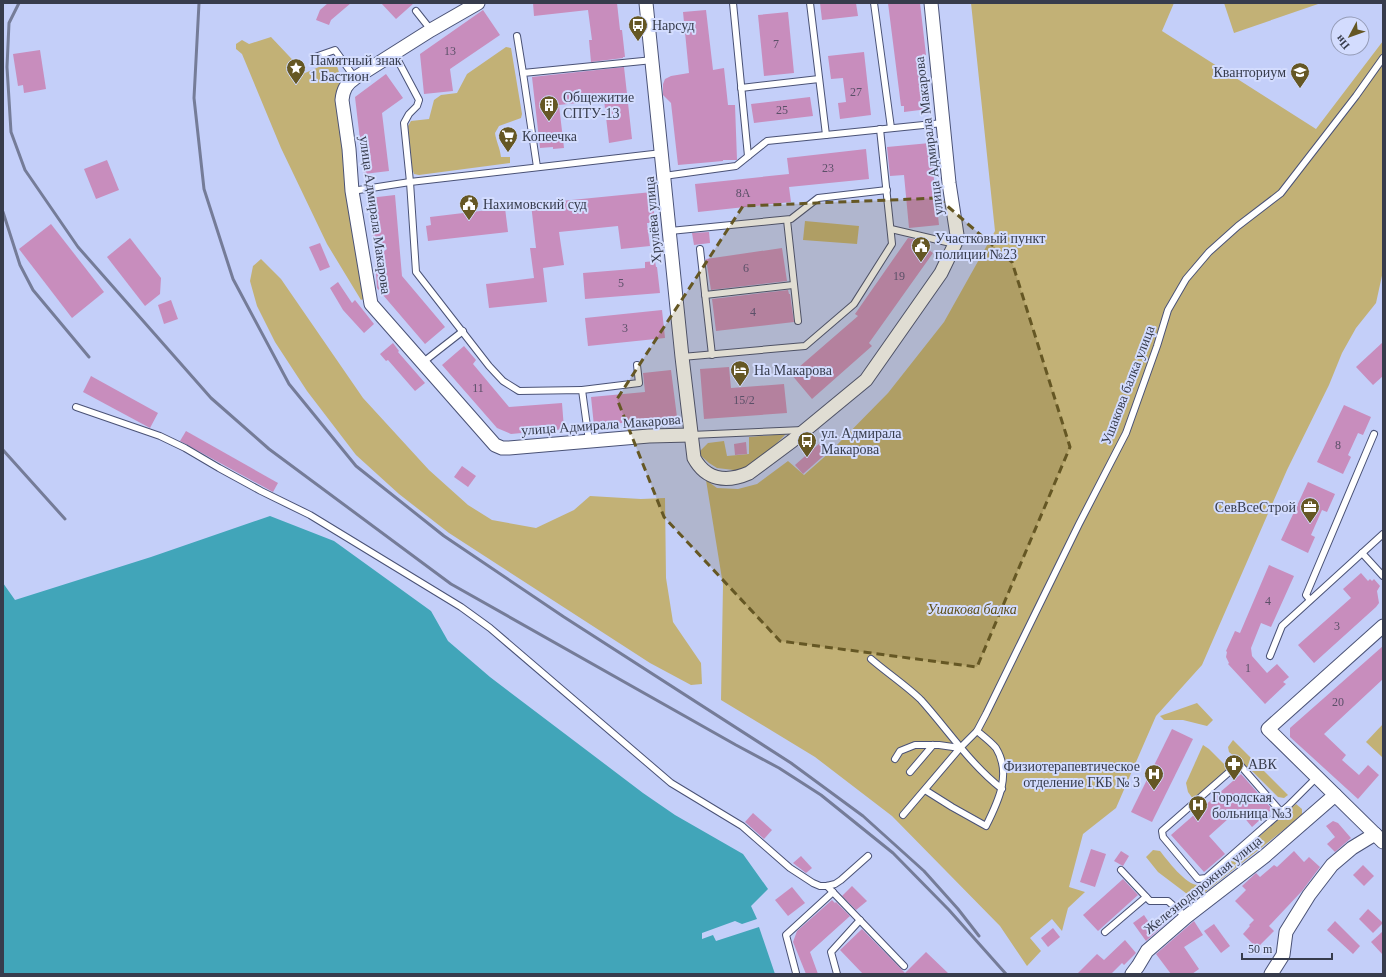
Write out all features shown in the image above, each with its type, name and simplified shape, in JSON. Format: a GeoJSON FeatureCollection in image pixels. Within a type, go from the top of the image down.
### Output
{"type":"FeatureCollection","features":[{"type":"Feature","properties":{"kind":"street"},"geometry":{"type":"LineString","coordinates":[[350,83],[394,53],[478,3]]}},
{"type":"Feature","properties":{"kind":"street","name":"Хрулёва улица"},"geometry":{"type":"LineString","coordinates":[[646,3],[691,435]]}},
{"type":"Feature","properties":{"kind":"street","name":"улица Адмирала Макарова"},"geometry":{"type":"LineString","coordinates":[[350,83],[342,100],[349,149],[352,191],[371,304],[495,445],[502,448],[509,448],[649,436],[691,435],[694,458],[697,464],[709,475],[721,478],[742,477],[749,474],[806,430],[866,380],[941,273],[955,244],[957,235],[949,183],[930,3]]}},
{"type":"Feature","properties":{"kind":"street"},"geometry":{"type":"LineString","coordinates":[[1271,974],[1283,955],[1286,932],[1309,896],[1332,865],[1352,848],[1379,838],[1268,728],[1383,626]]}},
{"type":"Feature","properties":{"kind":"street","name":"Железнодорожная улица"},"geometry":{"type":"LineString","coordinates":[[1132,974],[1147,951],[1186,917],[1265,856],[1335,795]]}},
{"type":"Feature","properties":{"kind":"lane"},"geometry":{"type":"LineString","coordinates":[[733,3],[748,156]]}},
{"type":"Feature","properties":{"kind":"lane"},"geometry":{"type":"LineString","coordinates":[[810,3],[826,135]]}},
{"type":"Feature","properties":{"kind":"lane"},"geometry":{"type":"LineString","coordinates":[[874,3],[891,128]]}},
{"type":"Feature","properties":{"kind":"lane"},"geometry":{"type":"LineString","coordinates":[[416,11],[431,30]]}},
{"type":"Feature","properties":{"kind":"lane"},"geometry":{"type":"LineString","coordinates":[[517,36],[537,167]]}},
{"type":"Feature","properties":{"kind":"lane"},"geometry":{"type":"LineString","coordinates":[[315,57],[335,50],[350,83]]}},
{"type":"Feature","properties":{"kind":"lane"},"geometry":{"type":"LineString","coordinates":[[394,53],[419,100],[417,106],[409,114],[404,124],[410,182],[416,272],[489,366],[503,381],[519,391],[582,390],[639,383],[637,365]]}},
{"type":"Feature","properties":{"kind":"lane","name":"Ушакова балка улица"},"geometry":{"type":"LineString","coordinates":[[903,815],[960,748],[977,731],[1126,433],[1157,346],[1168,310],[1186,279],[1209,252],[1238,226],[1281,193],[1352,102],[1383,58]]}},
{"type":"Feature","properties":{"kind":"lane"},"geometry":{"type":"LineString","coordinates":[[523,73],[652,60]]}},
{"type":"Feature","properties":{"kind":"lane"},"geometry":{"type":"LineString","coordinates":[[741,88],[819,79]]}},
{"type":"Feature","properties":{"kind":"lane"},"geometry":{"type":"LineString","coordinates":[[664,176],[736,166],[767,141],[943,123]]}},
{"type":"Feature","properties":{"kind":"lane"},"geometry":{"type":"LineString","coordinates":[[682,357],[805,346],[854,304],[892,244],[880,130]]}},
{"type":"Feature","properties":{"kind":"lane"},"geometry":{"type":"LineString","coordinates":[[352,191],[410,182],[662,153]]}},
{"type":"Feature","properties":{"kind":"lane"},"geometry":{"type":"LineString","coordinates":[[670,231],[787,220],[818,198],[886,190]]}},
{"type":"Feature","properties":{"kind":"lane"},"geometry":{"type":"LineString","coordinates":[[787,220],[798,321]]}},
{"type":"Feature","properties":{"kind":"lane"},"geometry":{"type":"LineString","coordinates":[[891,229],[955,244]]}},
{"type":"Feature","properties":{"kind":"lane"},"geometry":{"type":"LineString","coordinates":[[700,249],[712,354]]}},
{"type":"Feature","properties":{"kind":"lane"},"geometry":{"type":"LineString","coordinates":[[705,295],[793,285]]}},
{"type":"Feature","properties":{"kind":"lane"},"geometry":{"type":"LineString","coordinates":[[422,363],[463,331]]}},
{"type":"Feature","properties":{"kind":"lane"},"geometry":{"type":"LineString","coordinates":[[582,390],[589,442]]}},
{"type":"Feature","properties":{"kind":"lane"},"geometry":{"type":"LineString","coordinates":[[76,407],[160,436],[185,448],[218,468],[310,515],[461,607],[490,628],[671,783],[742,826],[790,868],[813,883],[820,886],[835,884],[868,856]]}},
{"type":"Feature","properties":{"kind":"lane"},"geometry":{"type":"LineString","coordinates":[[691,435],[806,430]]}},
{"type":"Feature","properties":{"kind":"lane"},"geometry":{"type":"LineString","coordinates":[[1310,600],[1306,595],[1374,434]]}},
{"type":"Feature","properties":{"kind":"lane"},"geometry":{"type":"LineString","coordinates":[[1270,656],[1282,626],[1383,534]]}},
{"type":"Feature","properties":{"kind":"lane"},"geometry":{"type":"LineString","coordinates":[[1362,553],[1383,576]]}},
{"type":"Feature","properties":{"kind":"lane"},"geometry":{"type":"LineString","coordinates":[[871,659],[920,699],[960,748],[989,778],[1002,789]]}},
{"type":"Feature","properties":{"kind":"lane"},"geometry":{"type":"LineString","coordinates":[[925,790],[952,808],[986,826],[999,800],[1002,789],[1003,765],[995,748],[977,731]]}},
{"type":"Feature","properties":{"kind":"lane"},"geometry":{"type":"LineString","coordinates":[[895,759],[900,751],[915,745],[960,748]]}},
{"type":"Feature","properties":{"kind":"lane"},"geometry":{"type":"LineString","coordinates":[[910,772],[933,745]]}},
{"type":"Feature","properties":{"kind":"lane"},"geometry":{"type":"LineString","coordinates":[[1281,812],[1240,765],[1236,766],[1162,831],[1163,837],[1198,878],[1206,878],[1281,812],[1317,777]]}},
{"type":"Feature","properties":{"kind":"lane"},"geometry":{"type":"LineString","coordinates":[[1122,870],[1150,901],[1168,901],[1186,917]]}},
{"type":"Feature","properties":{"kind":"lane"},"geometry":{"type":"LineString","coordinates":[[827,886],[904,966]]}},
{"type":"Feature","properties":{"kind":"lane"},"geometry":{"type":"LineString","coordinates":[[796,973],[786,935],[833,892]]}},
{"type":"Feature","properties":{"kind":"lane"},"geometry":{"type":"LineString","coordinates":[[1105,932],[1146,897]]}},
{"type":"Feature","properties":{"kind":"lane"},"geometry":{"type":"LineString","coordinates":[[837,974],[831,952],[860,920]]}},
{"type":"Feature","properties":{"kind":"highlighted area"},"geometry":{"type":"Polygon","coordinates":[[[938,198],[1012,262],[1070,447],[977,667],[780,641],[664,517],[617,399],[743,206],[938,198]]]}},
{"type":"Feature","properties":{"kind":"green space","name":"Ушакова балка"},"geometry":{"type":"Polygon","coordinates":[[[971,3],[1174,3],[1162,31],[1316,129],[1383,41],[1383,271],[1376,303],[1356,328],[1342,353],[1329,385],[1287,470],[1202,665],[1156,716],[1116,808],[1083,834],[1069,887],[1085,892],[1068,908],[1062,931],[1052,919],[1030,938],[1041,951],[1027,966],[1000,926],[892,816],[815,757],[721,700],[723,585],[706,480],[717,488],[738,489],[757,484],[788,461],[804,475],[830,452],[888,393],[944,322],[995,231],[971,3]]]}},
{"type":"Feature","properties":{"kind":"green space"},"geometry":{"type":"Polygon","coordinates":[[[1224,3],[1321,3],[1234,33],[1224,3]]]}},
{"type":"Feature","properties":{"kind":"green space"},"geometry":{"type":"Polygon","coordinates":[[[271,37],[305,73],[335,60],[345,91],[368,297],[361,300],[327,244],[281,148],[242,54],[236,49],[236,44],[242,40],[249,44],[271,37]]]}},
{"type":"Feature","properties":{"kind":"green space"},"geometry":{"type":"Polygon","coordinates":[[[506,47],[511,48],[522,114],[521,118],[499,126],[495,133],[501,157],[510,157],[510,163],[419,175],[414,174],[411,165],[408,126],[411,121],[429,119],[434,100],[441,95],[457,93],[467,74],[506,47]]]}},
{"type":"Feature","properties":{"kind":"green space"},"geometry":{"type":"Polygon","coordinates":[[[805,221],[859,226],[857,244],[803,240],[805,221]]]}},
{"type":"Feature","properties":{"kind":"green space"},"geometry":{"type":"Polygon","coordinates":[[[261,259],[281,279],[363,398],[429,470],[468,505],[492,520],[536,528],[574,510],[590,496],[641,499],[665,498],[666,578],[673,622],[701,663],[702,684],[691,685],[650,663],[449,533],[399,494],[356,455],[307,391],[275,342],[257,306],[250,281],[253,266],[261,259]]]}},
{"type":"Feature","properties":{"kind":"green space"},"geometry":{"type":"Polygon","coordinates":[[[786,434],[753,467],[742,471],[717,468],[698,453],[708,443],[724,441],[727,456],[749,454],[749,437],[786,434]]]}},
{"type":"Feature","properties":{"kind":"green space"},"geometry":{"type":"Polygon","coordinates":[[[1197,703],[1213,720],[1207,726],[1183,720],[1164,720],[1160,716],[1197,703]]]}},
{"type":"Feature","properties":{"kind":"green space"},"geometry":{"type":"Polygon","coordinates":[[[1383,724],[1383,756],[1382,757],[1366,742],[1383,724]]]}},
{"type":"Feature","properties":{"kind":"green space"},"geometry":{"type":"Polygon","coordinates":[[[1233,740],[1288,795],[1284,798],[1278,797],[1253,772],[1229,752],[1228,747],[1233,740]]]}},
{"type":"Feature","properties":{"kind":"green space"},"geometry":{"type":"Polygon","coordinates":[[[1203,745],[1228,768],[1212,786],[1193,799],[1188,792],[1186,783],[1203,745]]]}},
{"type":"Feature","properties":{"kind":"green space"},"geometry":{"type":"Polygon","coordinates":[[[1296,804],[1302,809],[1302,815],[1299,818],[1195,900],[1158,872],[1146,857],[1153,850],[1160,851],[1172,866],[1188,881],[1198,885],[1204,883],[1296,804]]]}},
{"type":"Feature","properties":{"kind":"shaded area"},"geometry":{"type":"Polygon","coordinates":[[[270,516],[334,541],[431,611],[448,641],[490,677],[643,793],[675,815],[743,854],[768,889],[751,906],[757,919],[742,924],[735,921],[702,933],[702,939],[713,935],[716,941],[759,927],[775,974],[3,974],[3,583],[15,600],[151,557],[270,516]]]}},
{"type":"Feature","properties":{"kind":"building"},"geometry":{"type":"Polygon","coordinates":[[[328,3],[351,3],[331,20],[329,25],[316,20],[320,10],[328,3]]]}},
{"type":"Feature","properties":{"kind":"building"},"geometry":{"type":"Polygon","coordinates":[[[381,3],[414,3],[396,19],[381,3]]]}},
{"type":"Feature","properties":{"kind":"building"},"geometry":{"type":"Polygon","coordinates":[[[533,3],[617,3],[625,57],[591,62],[589,40],[592,40],[588,10],[534,16],[533,3]]]}},
{"type":"Feature","properties":{"kind":"building"},"geometry":{"type":"Polygon","coordinates":[[[820,3],[856,3],[858,16],[822,20],[820,3]]]}},
{"type":"Feature","properties":{"kind":"building"},"geometry":{"type":"Polygon","coordinates":[[[888,3],[920,3],[926,55],[922,56],[928,109],[904,112],[904,106],[901,106],[888,3]]]}},
{"type":"Feature","properties":{"kind":"building"},"geometry":{"type":"Polygon","coordinates":[[[483,10],[500,35],[450,69],[453,91],[424,94],[420,54],[483,10]]]}},
{"type":"Feature","properties":{"kind":"building"},"geometry":{"type":"Polygon","coordinates":[[[706,10],[713,70],[724,68],[728,105],[735,105],[737,160],[678,165],[671,103],[663,95],[663,84],[665,79],[671,76],[689,73],[683,12],[706,10]]]}},
{"type":"Feature","properties":{"kind":"building"},"geometry":{"type":"Polygon","coordinates":[[[788,12],[794,73],[764,76],[758,15],[788,12]]]}},
{"type":"Feature","properties":{"kind":"building"},"geometry":{"type":"Polygon","coordinates":[[[40,50],[46,89],[24,93],[23,85],[18,86],[13,54],[40,50]]]}},
{"type":"Feature","properties":{"kind":"building"},"geometry":{"type":"Polygon","coordinates":[[[864,52],[871,115],[840,119],[838,103],[846,102],[843,78],[831,79],[828,56],[864,52]]]}},
{"type":"Feature","properties":{"kind":"building","name":"Общежитие СПТУ-13"},"geometry":{"type":"Polygon","coordinates":[[[624,67],[632,139],[609,143],[604,100],[559,105],[564,148],[540,148],[532,77],[624,67]]]}},
{"type":"Feature","properties":{"kind":"building"},"geometry":{"type":"Polygon","coordinates":[[[386,74],[403,98],[382,113],[389,171],[364,174],[355,97],[386,74]]]}},
{"type":"Feature","properties":{"kind":"building"},"geometry":{"type":"Polygon","coordinates":[[[810,97],[813,116],[754,123],[751,104],[810,97]]]}},
{"type":"Feature","properties":{"kind":"building"},"geometry":{"type":"Polygon","coordinates":[[[930,143],[939,225],[909,228],[904,175],[890,176],[887,147],[930,143]]]}},
{"type":"Feature","properties":{"kind":"building"},"geometry":{"type":"Polygon","coordinates":[[[866,149],[869,179],[789,187],[791,202],[698,212],[695,184],[789,174],[787,158],[866,149]]]}},
{"type":"Feature","properties":{"kind":"building"},"geometry":{"type":"Polygon","coordinates":[[[107,160],[119,190],[96,199],[84,169],[107,160]]]}},
{"type":"Feature","properties":{"kind":"building"},"geometry":{"type":"Polygon","coordinates":[[[652,192],[655,223],[647,223],[650,246],[621,249],[618,226],[559,232],[564,265],[543,268],[547,302],[489,308],[486,284],[534,278],[530,248],[536,248],[531,204],[652,192]]]}},
{"type":"Feature","properties":{"kind":"building"},"geometry":{"type":"Polygon","coordinates":[[[395,195],[402,276],[445,327],[425,344],[377,288],[375,258],[387,249],[385,244],[374,248],[369,198],[395,195]]]}},
{"type":"Feature","properties":{"kind":"building","name":"Нахимовский суд"},"geometry":{"type":"Polygon","coordinates":[[[505,208],[508,232],[428,241],[426,226],[431,225],[430,217],[505,208]]]}},
{"type":"Feature","properties":{"kind":"building"},"geometry":{"type":"Polygon","coordinates":[[[51,224],[104,292],[72,318],[19,249],[51,224]]]}},
{"type":"Feature","properties":{"kind":"building"},"geometry":{"type":"Polygon","coordinates":[[[709,232],[710,243],[694,245],[692,233],[709,232]]]}},
{"type":"Feature","properties":{"kind":"building"},"geometry":{"type":"Polygon","coordinates":[[[130,238],[161,278],[160,294],[145,306],[107,257],[130,238]]]}},
{"type":"Feature","properties":{"kind":"building"},"geometry":{"type":"Polygon","coordinates":[[[908,238],[913,239],[933,253],[869,343],[872,346],[812,399],[791,374],[858,316],[855,314],[908,238]]]}},
{"type":"Feature","properties":{"kind":"building"},"geometry":{"type":"Polygon","coordinates":[[[320,243],[330,267],[320,271],[309,247],[320,243]]]}},
{"type":"Feature","properties":{"kind":"building"},"geometry":{"type":"Polygon","coordinates":[[[782,248],[787,281],[711,290],[706,259],[782,248]]]}},
{"type":"Feature","properties":{"kind":"building"},"geometry":{"type":"Polygon","coordinates":[[[655,261],[660,293],[585,299],[583,273],[645,268],[645,262],[655,261]]]}},
{"type":"Feature","properties":{"kind":"building"},"geometry":{"type":"Polygon","coordinates":[[[338,282],[352,303],[355,300],[374,324],[364,333],[343,310],[330,288],[338,282]]]}},
{"type":"Feature","properties":{"kind":"building"},"geometry":{"type":"Polygon","coordinates":[[[788,290],[790,294],[794,322],[716,331],[712,299],[788,290]]]}},
{"type":"Feature","properties":{"kind":"building"},"geometry":{"type":"Polygon","coordinates":[[[171,300],[178,319],[164,324],[158,305],[171,300]]]}},
{"type":"Feature","properties":{"kind":"building"},"geometry":{"type":"Polygon","coordinates":[[[662,310],[665,338],[588,346],[585,318],[662,310]]]}},
{"type":"Feature","properties":{"kind":"building"},"geometry":{"type":"Polygon","coordinates":[[[1383,342],[1383,376],[1373,385],[1356,367],[1383,342]]]}},
{"type":"Feature","properties":{"kind":"building"},"geometry":{"type":"Polygon","coordinates":[[[393,343],[399,351],[398,352],[425,383],[415,391],[388,360],[386,361],[380,354],[393,343]]]}},
{"type":"Feature","properties":{"kind":"building"},"geometry":{"type":"Polygon","coordinates":[[[464,346],[476,360],[473,364],[509,407],[562,403],[564,429],[511,434],[497,428],[442,365],[464,346]]]}},
{"type":"Feature","properties":{"kind":"building"},"geometry":{"type":"Polygon","coordinates":[[[729,367],[731,388],[784,384],[787,413],[704,419],[700,369],[729,367]]]}},
{"type":"Feature","properties":{"kind":"building"},"geometry":{"type":"Polygon","coordinates":[[[671,370],[677,417],[594,426],[591,397],[645,392],[643,373],[671,370]]]}},
{"type":"Feature","properties":{"kind":"building"},"geometry":{"type":"Polygon","coordinates":[[[91,376],[158,413],[150,428],[83,392],[91,376]]]}},
{"type":"Feature","properties":{"kind":"building"},"geometry":{"type":"Polygon","coordinates":[[[1344,405],[1371,417],[1363,435],[1358,433],[1348,455],[1351,457],[1343,474],[1317,462],[1344,405]]]}},
{"type":"Feature","properties":{"kind":"building"},"geometry":{"type":"Polygon","coordinates":[[[186,431],[278,483],[273,492],[180,441],[186,431]]]}},
{"type":"Feature","properties":{"kind":"building"},"geometry":{"type":"Polygon","coordinates":[[[746,442],[747,454],[735,455],[734,444],[746,442]]]}},
{"type":"Feature","properties":{"kind":"building"},"geometry":{"type":"Polygon","coordinates":[[[821,442],[829,451],[803,474],[795,465],[821,442]]]}},
{"type":"Feature","properties":{"kind":"building"},"geometry":{"type":"Polygon","coordinates":[[[462,466],[476,476],[468,487],[454,477],[462,466]]]}},
{"type":"Feature","properties":{"kind":"building"},"geometry":{"type":"Polygon","coordinates":[[[1308,482],[1335,494],[1327,512],[1322,510],[1311,535],[1315,537],[1308,553],[1281,540],[1308,482]]]}},
{"type":"Feature","properties":{"kind":"building"},"geometry":{"type":"Polygon","coordinates":[[[1269,565],[1294,576],[1271,627],[1261,623],[1251,648],[1252,656],[1267,673],[1277,664],[1289,677],[1283,682],[1286,684],[1265,704],[1228,664],[1226,651],[1235,631],[1240,633],[1269,565]]]}},
{"type":"Feature","properties":{"kind":"building"},"geometry":{"type":"Polygon","coordinates":[[[1361,573],[1368,581],[1370,579],[1372,581],[1374,579],[1380,586],[1377,591],[1379,603],[1314,663],[1298,645],[1351,598],[1343,589],[1361,573]]]}},
{"type":"Feature","properties":{"kind":"building"},"geometry":{"type":"Polygon","coordinates":[[[1383,646],[1383,679],[1324,734],[1346,755],[1342,760],[1359,775],[1368,765],[1379,775],[1358,799],[1290,737],[1290,728],[1383,646]]]}},
{"type":"Feature","properties":{"kind":"building","name":"Физиотерапевтическое отделение ГКБ № 3"},"geometry":{"type":"Polygon","coordinates":[[[1172,729],[1193,739],[1152,822],[1131,812],[1172,729]]]}},
{"type":"Feature","properties":{"kind":"building"},"geometry":{"type":"Polygon","coordinates":[[[1241,774],[1272,809],[1252,827],[1238,810],[1209,836],[1225,854],[1204,872],[1171,835],[1241,774]]]}},
{"type":"Feature","properties":{"kind":"building"},"geometry":{"type":"Polygon","coordinates":[[[753,813],[772,830],[764,839],[745,822],[753,813]]]}},
{"type":"Feature","properties":{"kind":"building"},"geometry":{"type":"Polygon","coordinates":[[[1333,821],[1338,823],[1351,838],[1335,852],[1327,844],[1335,837],[1326,826],[1333,821]]]}},
{"type":"Feature","properties":{"kind":"building"},"geometry":{"type":"Polygon","coordinates":[[[1091,849],[1106,854],[1095,887],[1080,882],[1091,849]]]}},
{"type":"Feature","properties":{"kind":"building"},"geometry":{"type":"Polygon","coordinates":[[[1121,851],[1129,856],[1123,866],[1114,861],[1121,851]]]}},
{"type":"Feature","properties":{"kind":"building"},"geometry":{"type":"Polygon","coordinates":[[[1294,851],[1304,862],[1309,857],[1320,867],[1302,891],[1269,926],[1274,931],[1257,948],[1243,934],[1254,920],[1235,901],[1246,890],[1242,886],[1256,873],[1260,877],[1274,865],[1277,867],[1294,851]]]}},
{"type":"Feature","properties":{"kind":"building"},"geometry":{"type":"Polygon","coordinates":[[[801,856],[812,868],[806,873],[793,863],[801,856]]]}},
{"type":"Feature","properties":{"kind":"building"},"geometry":{"type":"Polygon","coordinates":[[[1363,865],[1374,876],[1364,886],[1353,875],[1363,865]]]}},
{"type":"Feature","properties":{"kind":"building"},"geometry":{"type":"Polygon","coordinates":[[[1123,879],[1138,895],[1098,931],[1083,915],[1123,879]]]}},
{"type":"Feature","properties":{"kind":"building"},"geometry":{"type":"Polygon","coordinates":[[[852,886],[867,901],[856,910],[842,896],[852,886]]]}},
{"type":"Feature","properties":{"kind":"building"},"geometry":{"type":"Polygon","coordinates":[[[792,887],[805,903],[788,916],[775,900],[792,887]]]}},
{"type":"Feature","properties":{"kind":"building"},"geometry":{"type":"Polygon","coordinates":[[[832,900],[850,916],[810,952],[818,974],[806,974],[793,942],[797,931],[832,900]]]}},
{"type":"Feature","properties":{"kind":"building"},"geometry":{"type":"Polygon","coordinates":[[[1368,909],[1383,923],[1373,933],[1359,919],[1368,909]]]}},
{"type":"Feature","properties":{"kind":"building"},"geometry":{"type":"Polygon","coordinates":[[[1144,915],[1150,924],[1160,916],[1165,924],[1146,941],[1133,923],[1144,915]]]}},
{"type":"Feature","properties":{"kind":"building"},"geometry":{"type":"Polygon","coordinates":[[[1194,921],[1203,935],[1184,947],[1199,969],[1192,974],[1171,974],[1156,954],[1194,921]]]}},
{"type":"Feature","properties":{"kind":"building"},"geometry":{"type":"Polygon","coordinates":[[[1335,921],[1360,946],[1353,954],[1327,930],[1335,921]]]}},
{"type":"Feature","properties":{"kind":"building"},"geometry":{"type":"Polygon","coordinates":[[[1214,924],[1230,946],[1221,953],[1204,931],[1214,924]]]}},
{"type":"Feature","properties":{"kind":"building"},"geometry":{"type":"Polygon","coordinates":[[[1053,928],[1060,937],[1048,947],[1041,938],[1053,928]]]}},
{"type":"Feature","properties":{"kind":"building"},"geometry":{"type":"Polygon","coordinates":[[[862,929],[905,973],[926,952],[949,974],[863,974],[840,950],[862,929]]]}},
{"type":"Feature","properties":{"kind":"building"},"geometry":{"type":"Polygon","coordinates":[[[1383,931],[1383,955],[1371,942],[1383,931]]]}},
{"type":"Feature","properties":{"kind":"building"},"geometry":{"type":"Polygon","coordinates":[[[1125,940],[1136,953],[1124,965],[1122,963],[1111,974],[1077,974],[1097,954],[1104,960],[1125,940]]]}},
{"type":"Feature","properties":{"kind":"railway"},"geometry":{"type":"LineString","coordinates":[[19,3],[9,23],[7,67],[11,132],[25,170],[78,247],[211,398],[269,449],[451,584],[779,768],[821,795],[893,853],[949,910],[1006,974]]}},
{"type":"Feature","properties":{"kind":"railway"},"geometry":{"type":"LineString","coordinates":[[199,3],[194,98],[204,189],[233,279],[289,384],[356,466],[444,536],[564,617],[791,763],[863,816],[924,871],[958,909],[979,936]]}},
{"type":"Feature","properties":{"kind":"railway"},"geometry":{"type":"LineString","coordinates":[[3,212],[20,265],[33,290],[89,357]]}},
{"type":"Feature","properties":{"kind":"railway"},"geometry":{"type":"LineString","coordinates":[[3,450],[65,519]]}},
{"type":"Feature","properties":{"kind":"place","name":"Нарсуд"},"geometry":{"type":"Point","coordinates":[638,42]}},
{"type":"Feature","properties":{"kind":"place","name":"Памятный знак 1 Бастион"},"geometry":{"type":"Point","coordinates":[296,85]}},
{"type":"Feature","properties":{"kind":"place","name":"Кванториум"},"geometry":{"type":"Point","coordinates":[1300,89]}},
{"type":"Feature","properties":{"kind":"place","name":"Общежитие СПТУ-13"},"geometry":{"type":"Point","coordinates":[549,122]}},
{"type":"Feature","properties":{"kind":"place","name":"Копеечка"},"geometry":{"type":"Point","coordinates":[508,153]}},
{"type":"Feature","properties":{"kind":"place","name":"Нахимовский суд"},"geometry":{"type":"Point","coordinates":[469,221]}},
{"type":"Feature","properties":{"kind":"place","name":"Участковый пункт полиции №23"},"geometry":{"type":"Point","coordinates":[921,263]}},
{"type":"Feature","properties":{"kind":"place","name":"На Макарова"},"geometry":{"type":"Point","coordinates":[740,387]}},
{"type":"Feature","properties":{"kind":"place","name":"ул. Адмирала Макарова"},"geometry":{"type":"Point","coordinates":[807,458]}},
{"type":"Feature","properties":{"kind":"place","name":"СевВсеСтрой"},"geometry":{"type":"Point","coordinates":[1310,524]}},
{"type":"Feature","properties":{"kind":"place","name":"АВК"},"geometry":{"type":"Point","coordinates":[1234,781]}},
{"type":"Feature","properties":{"kind":"place","name":"Физиотерапевтическое отделение ГКБ № 3"},"geometry":{"type":"Point","coordinates":[1154,791]}},
{"type":"Feature","properties":{"kind":"place","name":"Городская больница №3"},"geometry":{"type":"Point","coordinates":[1198,822]}}]}
